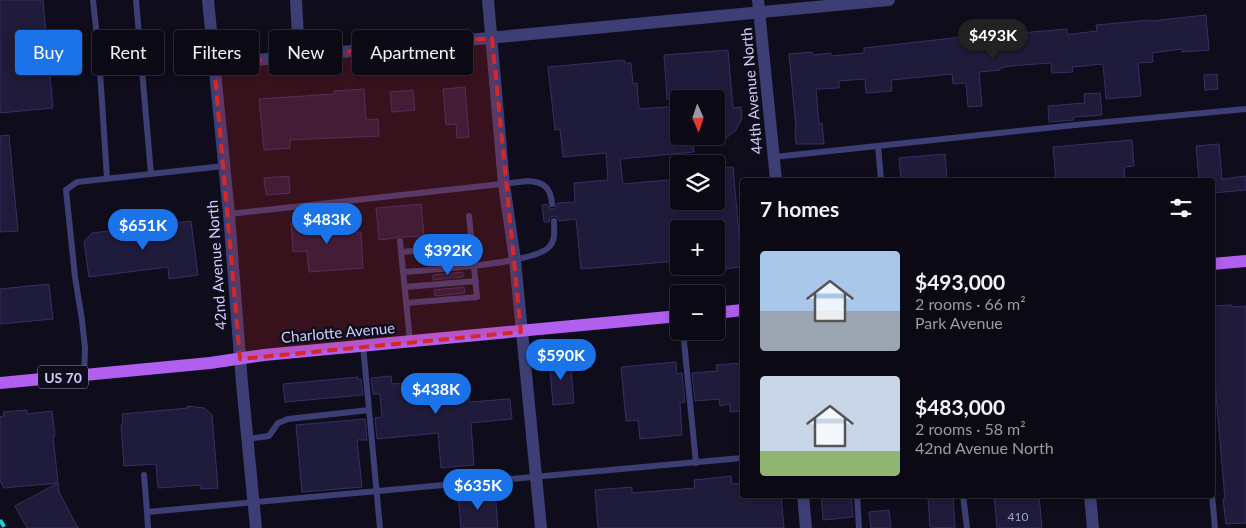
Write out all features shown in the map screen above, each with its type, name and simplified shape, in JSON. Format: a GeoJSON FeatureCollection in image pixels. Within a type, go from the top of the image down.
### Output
{"type":"FeatureCollection","features":[{"type":"Feature","properties":{"kind":"main road"},"geometry":{"type":"LineString","coordinates":[[1215,264],[1246,261]]}},
{"type":"Feature","properties":{"kind":"main road"},"geometry":{"type":"LineString","coordinates":[[725,312],[740,310]]}},
{"type":"Feature","properties":{"kind":"main road","name":"Charlotte Avenue"},"geometry":{"type":"LineString","coordinates":[[0,383],[240,359],[264,354],[670,317]]}},
{"type":"Feature","properties":{"kind":"street","name":"42nd Avenue North"},"geometry":{"type":"LineString","coordinates":[[208,0],[211,30]]}},
{"type":"Feature","properties":{"kind":"street"},"geometry":{"type":"LineString","coordinates":[[296,0],[298,30]]}},
{"type":"Feature","properties":{"kind":"street"},"geometry":{"type":"LineString","coordinates":[[488,0],[504,184],[515,260],[541,528]]}},
{"type":"Feature","properties":{"kind":"street"},"geometry":{"type":"LineString","coordinates":[[342,52],[492,38],[759,6],[889,0]]}},
{"type":"Feature","properties":{"kind":"street","name":"44th Avenue North"},"geometry":{"type":"LineString","coordinates":[[759,6],[776,178]]}},
{"type":"Feature","properties":{"kind":"street","name":"42nd Avenue North"},"geometry":{"type":"LineString","coordinates":[[215,75],[256,528]]}},
{"type":"Feature","properties":{"kind":"street"},"geometry":{"type":"LineString","coordinates":[[803,498],[806,528]]}},
{"type":"Feature","properties":{"kind":"street"},"geometry":{"type":"LineString","coordinates":[[1090,498],[1093,528]]}},
{"type":"Feature","properties":{"kind":"lane"},"geometry":{"type":"LineString","coordinates":[[93,0],[99,57],[107,178]]}},
{"type":"Feature","properties":{"kind":"lane"},"geometry":{"type":"LineString","coordinates":[[136,0],[151,174]]}},
{"type":"Feature","properties":{"kind":"lane"},"geometry":{"type":"LineString","coordinates":[[774,157],[1246,109]]}},
{"type":"Feature","properties":{"kind":"lane"},"geometry":{"type":"LineString","coordinates":[[878,146],[881,178]]}},
{"type":"Feature","properties":{"kind":"lane"},"geometry":{"type":"LineString","coordinates":[[84,375],[85,348],[66,190],[76,182],[224,166]]}},
{"type":"Feature","properties":{"kind":"lane"},"geometry":{"type":"LineString","coordinates":[[229,214],[528,181],[543,184],[548,188],[552,204]]}},
{"type":"Feature","properties":{"kind":"lane"},"geometry":{"type":"LineString","coordinates":[[406,303],[477,297],[469,216]]}},
{"type":"Feature","properties":{"kind":"lane"},"geometry":{"type":"LineString","coordinates":[[403,272],[474,266],[515,260],[544,251],[549,247],[554,234],[554,221]]}},
{"type":"Feature","properties":{"kind":"lane"},"geometry":{"type":"LineString","coordinates":[[400,241],[410,341]]}},
{"type":"Feature","properties":{"kind":"lane"},"geometry":{"type":"LineString","coordinates":[[401,252],[472,246]]}},
{"type":"Feature","properties":{"kind":"lane"},"geometry":{"type":"LineString","coordinates":[[405,287],[476,281]]}},
{"type":"Feature","properties":{"kind":"lane"},"geometry":{"type":"LineString","coordinates":[[685,340],[696,463]]}},
{"type":"Feature","properties":{"kind":"lane"},"geometry":{"type":"LineString","coordinates":[[362,345],[380,528]]}},
{"type":"Feature","properties":{"kind":"lane"},"geometry":{"type":"LineString","coordinates":[[247,439],[269,436],[278,423],[288,419],[368,410]]}},
{"type":"Feature","properties":{"kind":"lane"},"geometry":{"type":"LineString","coordinates":[[146,512],[740,458]]}},
{"type":"Feature","properties":{"kind":"lane"},"geometry":{"type":"LineString","coordinates":[[144,475],[148,528]]}},
{"type":"Feature","properties":{"kind":"lane"},"geometry":{"type":"LineString","coordinates":[[856,498],[859,528]]}},
{"type":"Feature","properties":{"kind":"lane"},"geometry":{"type":"LineString","coordinates":[[963,498],[967,528]]}},
{"type":"Feature","properties":{"kind":"lane"},"geometry":{"type":"LineString","coordinates":[[1212,498],[1215,528]]}},
{"type":"Feature","properties":{"kind":"highlighted area"},"geometry":{"type":"Polygon","coordinates":[[[492,38],[521,332],[240,359],[214,64],[492,38]]]}},
{"type":"Feature","properties":{"kind":"building"},"geometry":{"type":"Polygon","coordinates":[[[0,0],[43,0],[46,30],[15,30],[15,75],[50,75],[53,108],[0,113],[0,0]]]}},
{"type":"Feature","properties":{"kind":"building"},"geometry":{"type":"Polygon","coordinates":[[[1206,15],[1209,50],[1182,52],[1182,49],[1152,53],[1153,62],[1138,63],[1141,96],[1106,99],[1103,64],[1072,67],[1073,72],[1052,73],[1051,63],[1010,66],[1000,68],[1000,70],[979,72],[982,106],[968,107],[966,83],[953,84],[952,74],[891,80],[892,91],[866,93],[865,79],[839,81],[839,88],[816,89],[819,124],[822,123],[824,144],[796,144],[789,54],[812,52],[813,55],[831,53],[831,56],[864,53],[864,48],[988,34],[989,40],[1021,37],[1021,33],[1067,29],[1067,34],[1072,34],[1097,31],[1096,25],[1206,15]]]}},
{"type":"Feature","properties":{"kind":"building"},"geometry":{"type":"Polygon","coordinates":[[[728,50],[733,108],[741,107],[742,119],[735,131],[725,139],[725,90],[670,90],[670,99],[667,99],[664,55],[728,50]]]}},
{"type":"Feature","properties":{"kind":"building"},"geometry":{"type":"Polygon","coordinates":[[[624,60],[625,63],[631,63],[633,84],[637,83],[639,109],[670,107],[670,145],[693,145],[694,152],[620,159],[623,184],[670,180],[670,210],[725,210],[725,167],[733,167],[740,245],[740,267],[725,269],[725,220],[670,220],[670,262],[581,269],[576,219],[559,221],[557,217],[553,216],[549,222],[544,222],[542,205],[547,204],[552,209],[555,208],[557,203],[575,202],[574,183],[608,180],[606,153],[563,157],[560,129],[555,130],[548,67],[624,60]]]}},
{"type":"Feature","properties":{"kind":"building"},"geometry":{"type":"Polygon","coordinates":[[[1217,74],[1218,89],[1205,90],[1204,75],[1217,74]]]}},
{"type":"Feature","properties":{"kind":"building"},"geometry":{"type":"Polygon","coordinates":[[[465,87],[469,137],[457,138],[456,124],[446,125],[443,89],[465,87]]]}},
{"type":"Feature","properties":{"kind":"building"},"geometry":{"type":"Polygon","coordinates":[[[364,89],[366,120],[378,119],[379,136],[290,140],[290,148],[264,150],[259,99],[334,94],[334,91],[364,89]]]}},
{"type":"Feature","properties":{"kind":"building"},"geometry":{"type":"Polygon","coordinates":[[[413,90],[415,110],[392,112],[390,92],[413,90]]]}},
{"type":"Feature","properties":{"kind":"building"},"geometry":{"type":"Polygon","coordinates":[[[1100,93],[1102,115],[1074,117],[1074,120],[1049,122],[1048,106],[1085,103],[1084,94],[1100,93]]]}},
{"type":"Feature","properties":{"kind":"building"},"geometry":{"type":"Polygon","coordinates":[[[9,135],[18,231],[0,232],[0,136],[9,135]]]}},
{"type":"Feature","properties":{"kind":"building"},"geometry":{"type":"Polygon","coordinates":[[[1132,140],[1134,166],[1124,167],[1125,178],[1056,178],[1053,147],[1132,140]]]}},
{"type":"Feature","properties":{"kind":"building"},"geometry":{"type":"Polygon","coordinates":[[[1219,144],[1222,179],[1246,176],[1246,190],[1215,193],[1215,178],[1199,178],[1196,146],[1219,144]]]}},
{"type":"Feature","properties":{"kind":"building"},"geometry":{"type":"Polygon","coordinates":[[[945,154],[947,178],[901,178],[899,158],[945,154]]]}},
{"type":"Feature","properties":{"kind":"building"},"geometry":{"type":"Polygon","coordinates":[[[289,176],[290,193],[266,195],[264,178],[289,176]]]}},
{"type":"Feature","properties":{"kind":"building"},"geometry":{"type":"Polygon","coordinates":[[[421,204],[424,236],[400,236],[379,240],[376,208],[421,204]]]}},
{"type":"Feature","properties":{"kind":"building"},"geometry":{"type":"Polygon","coordinates":[[[327,213],[329,234],[361,232],[363,268],[309,272],[307,251],[293,252],[291,223],[304,222],[304,215],[327,213]]]}},
{"type":"Feature","properties":{"kind":"building"},"geometry":{"type":"Polygon","coordinates":[[[191,221],[198,275],[169,279],[168,267],[89,277],[84,242],[92,233],[191,221]]]}},
{"type":"Feature","properties":{"kind":"building"},"geometry":{"type":"Polygon","coordinates":[[[463,272],[463,277],[433,280],[433,275],[463,272]]]}},
{"type":"Feature","properties":{"kind":"building"},"geometry":{"type":"Polygon","coordinates":[[[49,284],[53,319],[0,324],[0,289],[49,284]]]}},
{"type":"Feature","properties":{"kind":"building"},"geometry":{"type":"Polygon","coordinates":[[[464,287],[465,293],[435,296],[434,290],[464,287]]]}},
{"type":"Feature","properties":{"kind":"building"},"geometry":{"type":"Polygon","coordinates":[[[1215,306],[1246,306],[1246,523],[1226,524],[1215,384],[1215,306]]]}},
{"type":"Feature","properties":{"kind":"building"},"geometry":{"type":"Polygon","coordinates":[[[570,356],[574,403],[553,405],[549,358],[570,356]]]}},
{"type":"Feature","properties":{"kind":"building"},"geometry":{"type":"Polygon","coordinates":[[[676,362],[677,374],[682,373],[685,402],[680,403],[682,435],[640,439],[638,420],[626,421],[621,367],[676,362]]]}},
{"type":"Feature","properties":{"kind":"building"},"geometry":{"type":"Polygon","coordinates":[[[740,363],[740,411],[730,412],[730,404],[720,406],[719,399],[695,401],[692,373],[717,371],[716,365],[740,363]]]}},
{"type":"Feature","properties":{"kind":"building"},"geometry":{"type":"Polygon","coordinates":[[[391,376],[392,384],[467,378],[469,402],[510,399],[512,419],[471,423],[474,465],[441,468],[438,433],[377,439],[375,418],[382,417],[380,394],[373,394],[371,378],[391,376]]]}},
{"type":"Feature","properties":{"kind":"building"},"geometry":{"type":"Polygon","coordinates":[[[358,377],[358,379],[361,379],[363,395],[285,402],[283,384],[358,377]]]}},
{"type":"Feature","properties":{"kind":"building"},"geometry":{"type":"Polygon","coordinates":[[[187,406],[204,408],[212,415],[218,488],[201,489],[201,485],[158,488],[156,464],[124,466],[122,414],[188,408],[187,406]]]}},
{"type":"Feature","properties":{"kind":"building"},"geometry":{"type":"Polygon","coordinates":[[[27,410],[27,414],[52,411],[59,492],[78,528],[27,528],[15,506],[58,483],[4,488],[0,481],[0,417],[4,416],[3,412],[27,410]]]}},
{"type":"Feature","properties":{"kind":"building"},"geometry":{"type":"Polygon","coordinates":[[[365,419],[367,440],[357,440],[362,487],[302,492],[296,425],[365,419]]]}},
{"type":"Feature","properties":{"kind":"building"},"geometry":{"type":"Polygon","coordinates":[[[731,476],[732,484],[740,483],[740,498],[781,498],[784,528],[598,528],[595,490],[632,487],[632,493],[695,488],[694,480],[731,476]]]}},
{"type":"Feature","properties":{"kind":"building"},"geometry":{"type":"Polygon","coordinates":[[[495,492],[498,528],[461,528],[458,495],[495,492]]]}},
{"type":"Feature","properties":{"kind":"building"},"geometry":{"type":"Polygon","coordinates":[[[821,498],[851,498],[853,517],[823,520],[821,498]]]}},
{"type":"Feature","properties":{"kind":"building"},"geometry":{"type":"Polygon","coordinates":[[[928,498],[953,498],[955,528],[930,527],[928,498]]]}},
{"type":"Feature","properties":{"kind":"building"},"geometry":{"type":"Polygon","coordinates":[[[994,498],[1039,498],[1042,528],[997,528],[994,498]]]}},
{"type":"Feature","properties":{"kind":"building"},"geometry":{"type":"Polygon","coordinates":[[[889,510],[891,528],[871,528],[869,512],[889,510]]]}},
{"type":"Feature","properties":{"kind":"railway"},"geometry":{"type":"LineString","coordinates":[[0,520],[5,528]]}}]}
